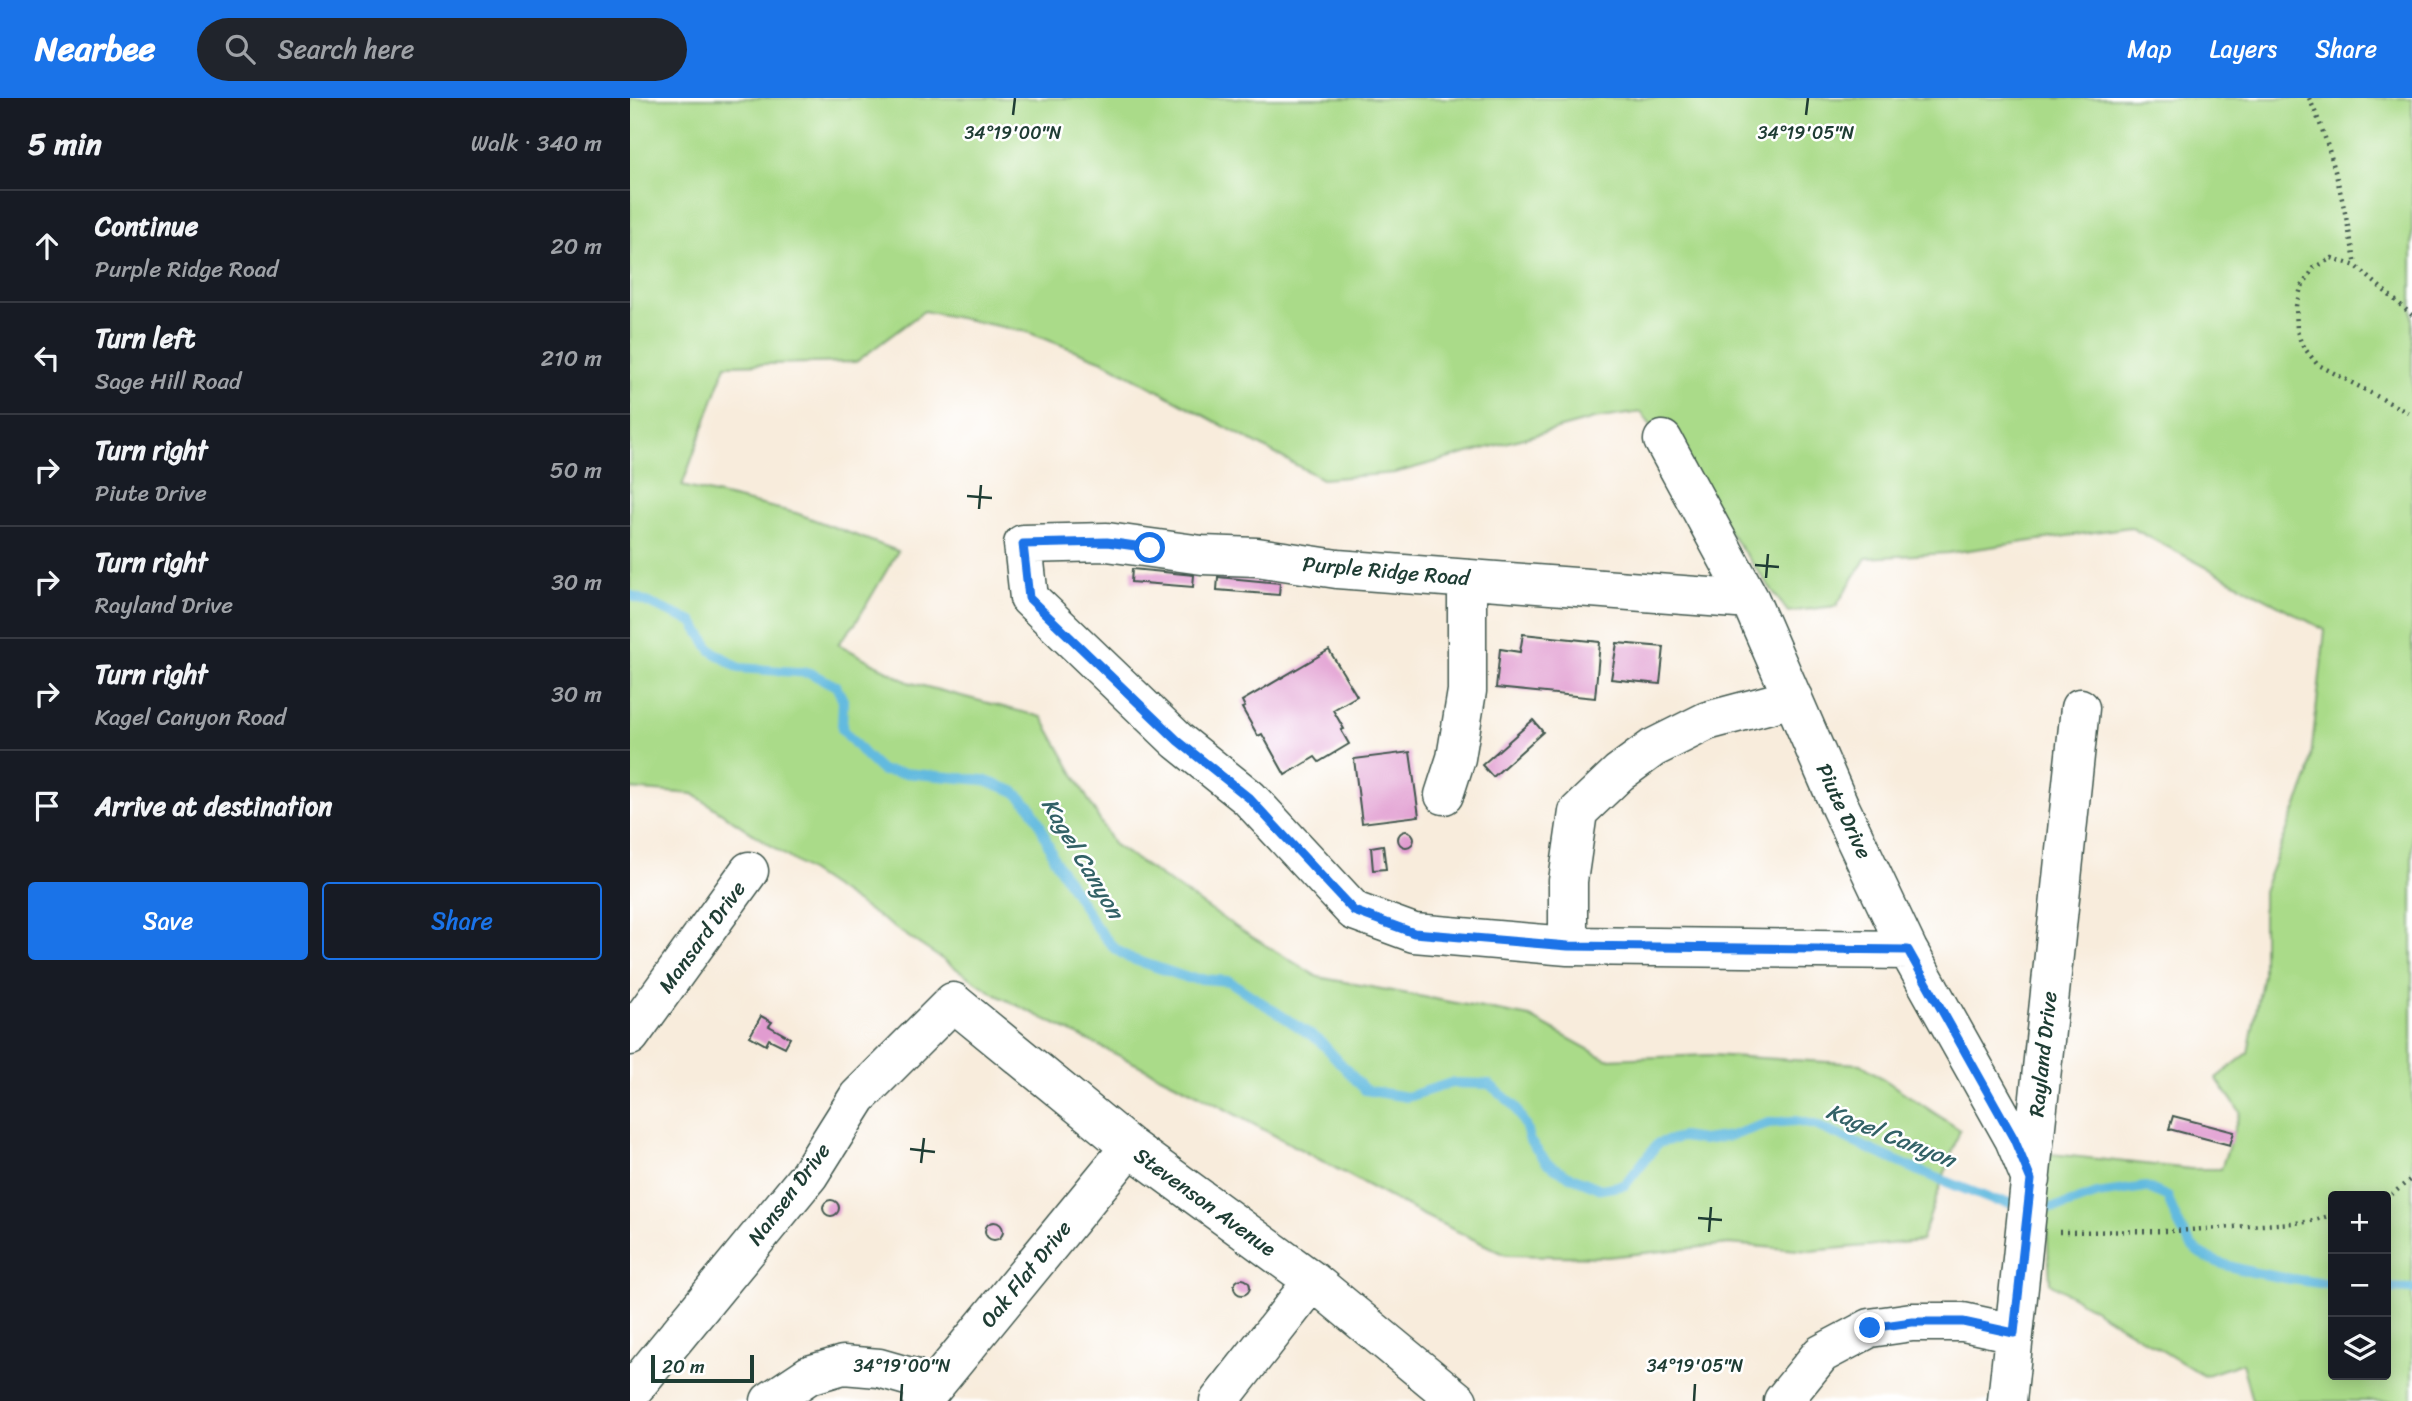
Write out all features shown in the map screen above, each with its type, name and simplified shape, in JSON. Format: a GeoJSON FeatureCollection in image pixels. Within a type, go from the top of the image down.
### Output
{"type":"FeatureCollection","features":[{"type":"Feature","properties":{"kind":"street","name":"Piute Drive"},"geometry":{"type":"LineString","coordinates":[[1663,440],[1750,600],[1840,807],[1908,950],[2014,1139],[2030,1181]]}},
{"type":"Feature","properties":{"kind":"street","name":"Purple Ridge Road"},"geometry":{"type":"LineString","coordinates":[[1568,946],[1414,933],[1354,911],[1249,798],[1178,741],[1029,598],[1023,544],[1107,542],[1202,555],[1257,557],[1337,569],[1750,600]]}},
{"type":"Feature","properties":{"kind":"street"},"geometry":{"type":"LineString","coordinates":[[1444,795],[1456,758],[1467,691],[1467,579]]}},
{"type":"Feature","properties":{"kind":"street"},"geometry":{"type":"LineString","coordinates":[[1793,698],[1707,721],[1653,748],[1619,773],[1578,812],[1568,881],[1568,946],[1908,950]]}},
{"type":"Feature","properties":{"kind":"street","name":"Rayland Drive"},"geometry":{"type":"LineString","coordinates":[[2007,1401],[2080,708]]}},
{"type":"Feature","properties":{"kind":"street","name":"Mansard Drive"},"geometry":{"type":"LineString","coordinates":[[630,1036],[750,871]]}},
{"type":"Feature","properties":{"kind":"street","name":"Stevenson Avenue"},"geometry":{"type":"LineString","coordinates":[[953,1002],[1130,1147],[1313,1281],[1458,1401]]}},
{"type":"Feature","properties":{"kind":"street","name":"Nansen Drive"},"geometry":{"type":"LineString","coordinates":[[630,1392],[809,1175],[858,1097],[953,1002]]}},
{"type":"Feature","properties":{"kind":"street","name":"Oak Flat Drive"},"geometry":{"type":"LineString","coordinates":[[925,1397],[1130,1147]]}},
{"type":"Feature","properties":{"kind":"street"},"geometry":{"type":"LineString","coordinates":[[1219,1401],[1313,1281]]}},
{"type":"Feature","properties":{"kind":"street"},"geometry":{"type":"LineString","coordinates":[[1783,1401],[1821,1354],[1870,1328],[1912,1322],[1963,1322],[2014,1333]]}},
{"type":"Feature","properties":{"kind":"street"},"geometry":{"type":"LineString","coordinates":[[771,1401],[809,1375],[843,1365],[879,1368],[914,1378],[925,1397]]}},
{"type":"Feature","properties":{"kind":"path"},"geometry":{"type":"LineString","coordinates":[[2309,98],[2328,142],[2356,266]]}},
{"type":"Feature","properties":{"kind":"path"},"geometry":{"type":"LineString","coordinates":[[2412,315],[2356,266],[2332,258],[2314,268],[2301,288],[2296,306],[2297,331],[2302,345],[2317,364],[2412,415]]}},
{"type":"Feature","properties":{"kind":"path"},"geometry":{"type":"LineString","coordinates":[[2391,1195],[2412,1178]]}},
{"type":"Feature","properties":{"kind":"path"},"geometry":{"type":"LineString","coordinates":[[2026,1229],[2175,1231],[2307,1222],[2328,1216]]}},
{"type":"Feature","properties":{"kind":"green space"},"geometry":{"type":"Polygon","coordinates":[[[630,98],[2412,98],[2412,1401],[2252,1401],[2242,1363],[2204,1376],[2050,1283],[2043,1153],[2191,1169],[2221,1169],[2240,1112],[2216,1078],[2248,1053],[2263,975],[2263,891],[2309,775],[2325,630],[2130,527],[1948,553],[1866,558],[1836,606],[1788,612],[1641,412],[1594,419],[1395,473],[1322,479],[1103,361],[1027,332],[924,311],[856,362],[726,365],[682,486],[796,513],[898,551],[855,624],[838,644],[908,682],[1042,717],[1113,844],[1239,929],[1318,977],[1530,1017],[1606,1059],[1710,1055],[1861,1064],[1960,1130],[1921,1241],[1810,1251],[1729,1244],[1607,1257],[1506,1255],[1421,1214],[1199,1095],[996,995],[693,794],[630,789],[630,98]]]}},
{"type":"Feature","properties":{"kind":"building"},"geometry":{"type":"Polygon","coordinates":[[[1132,569],[1194,575],[1193,587],[1131,582],[1132,569]]]}},
{"type":"Feature","properties":{"kind":"building"},"geometry":{"type":"Polygon","coordinates":[[[1218,577],[1280,583],[1279,595],[1217,590],[1218,577]]]}},
{"type":"Feature","properties":{"kind":"building"},"geometry":{"type":"Polygon","coordinates":[[[1523,634],[1600,642],[1595,698],[1496,688],[1500,649],[1520,652],[1523,634]]]}},
{"type":"Feature","properties":{"kind":"building"},"geometry":{"type":"Polygon","coordinates":[[[1617,643],[1664,647],[1660,684],[1611,679],[1617,643]]]}},
{"type":"Feature","properties":{"kind":"building"},"geometry":{"type":"Polygon","coordinates":[[[1329,650],[1357,696],[1333,710],[1349,744],[1319,762],[1315,757],[1285,775],[1262,734],[1258,736],[1242,708],[1245,707],[1242,701],[1329,650]]]}},
{"type":"Feature","properties":{"kind":"building"},"geometry":{"type":"Polygon","coordinates":[[[1533,720],[1543,732],[1493,777],[1482,765],[1533,720]]]}},
{"type":"Feature","properties":{"kind":"building"},"geometry":{"type":"Polygon","coordinates":[[[1410,752],[1419,816],[1362,823],[1354,759],[1410,752]]]}},
{"type":"Feature","properties":{"kind":"building"},"geometry":{"type":"Polygon","coordinates":[[[1403,831],[1409,831],[1414,839],[1412,845],[1403,847],[1398,842],[1398,836],[1403,831]]]}},
{"type":"Feature","properties":{"kind":"building"},"geometry":{"type":"Polygon","coordinates":[[[1383,845],[1386,869],[1373,870],[1371,847],[1383,845]]]}},
{"type":"Feature","properties":{"kind":"building"},"geometry":{"type":"Polygon","coordinates":[[[761,1016],[772,1022],[769,1026],[790,1038],[785,1047],[769,1039],[766,1045],[750,1036],[761,1016]]]}},
{"type":"Feature","properties":{"kind":"building"},"geometry":{"type":"Polygon","coordinates":[[[2173,1116],[2234,1132],[2230,1145],[2169,1129],[2173,1116]]]}},
{"type":"Feature","properties":{"kind":"building"},"geometry":{"type":"Polygon","coordinates":[[[831,1200],[837,1202],[837,1214],[831,1216],[825,1214],[823,1208],[825,1202],[831,1200]]]}},
{"type":"Feature","properties":{"kind":"building"},"geometry":{"type":"Polygon","coordinates":[[[994,1222],[1000,1225],[1003,1231],[1000,1237],[994,1240],[988,1237],[985,1231],[988,1225],[994,1222]]]}},
{"type":"Feature","properties":{"kind":"building"},"geometry":{"type":"Polygon","coordinates":[[[1239,1279],[1245,1279],[1250,1287],[1248,1293],[1239,1295],[1234,1290],[1234,1284],[1239,1279]]]}},
{"type":"Feature","properties":{"kind":"waterway","name":"Kagel Canyon"},"geometry":{"type":"LineString","coordinates":[[630,595],[693,622],[711,650],[739,668],[810,673],[836,686],[843,700],[842,729],[882,771],[983,780],[1014,791],[1030,806],[1054,859],[1097,928],[1114,948],[1129,958],[1188,978],[1229,981],[1320,1041],[1365,1090],[1407,1097],[1451,1083],[1489,1084],[1514,1105],[1530,1141],[1547,1163],[1567,1175],[1601,1189],[1625,1185],[1658,1143],[1682,1137],[1703,1140],[1731,1136],[1768,1123],[1795,1121],[1815,1125],[1993,1200],[2047,1208],[2063,1206],[2097,1194],[2146,1187],[2168,1197],[2188,1240],[2207,1258],[2262,1274],[2328,1284]]}},
{"type":"Feature","properties":{"kind":"waterway","name":"Kagel Canyon"},"geometry":{"type":"LineString","coordinates":[[2391,1288],[2412,1289]]}},
{"type":"Feature","properties":{"kind":"route"},"geometry":{"type":"LineString","coordinates":[[1150,548],[1107,542],[1023,544],[1029,598],[1178,741],[1249,798],[1354,911],[1414,933],[1568,946],[1908,950],[2014,1139],[2031,1180],[2026,1231],[2014,1333],[1963,1322],[1912,1322],[1870,1328]]}}]}
